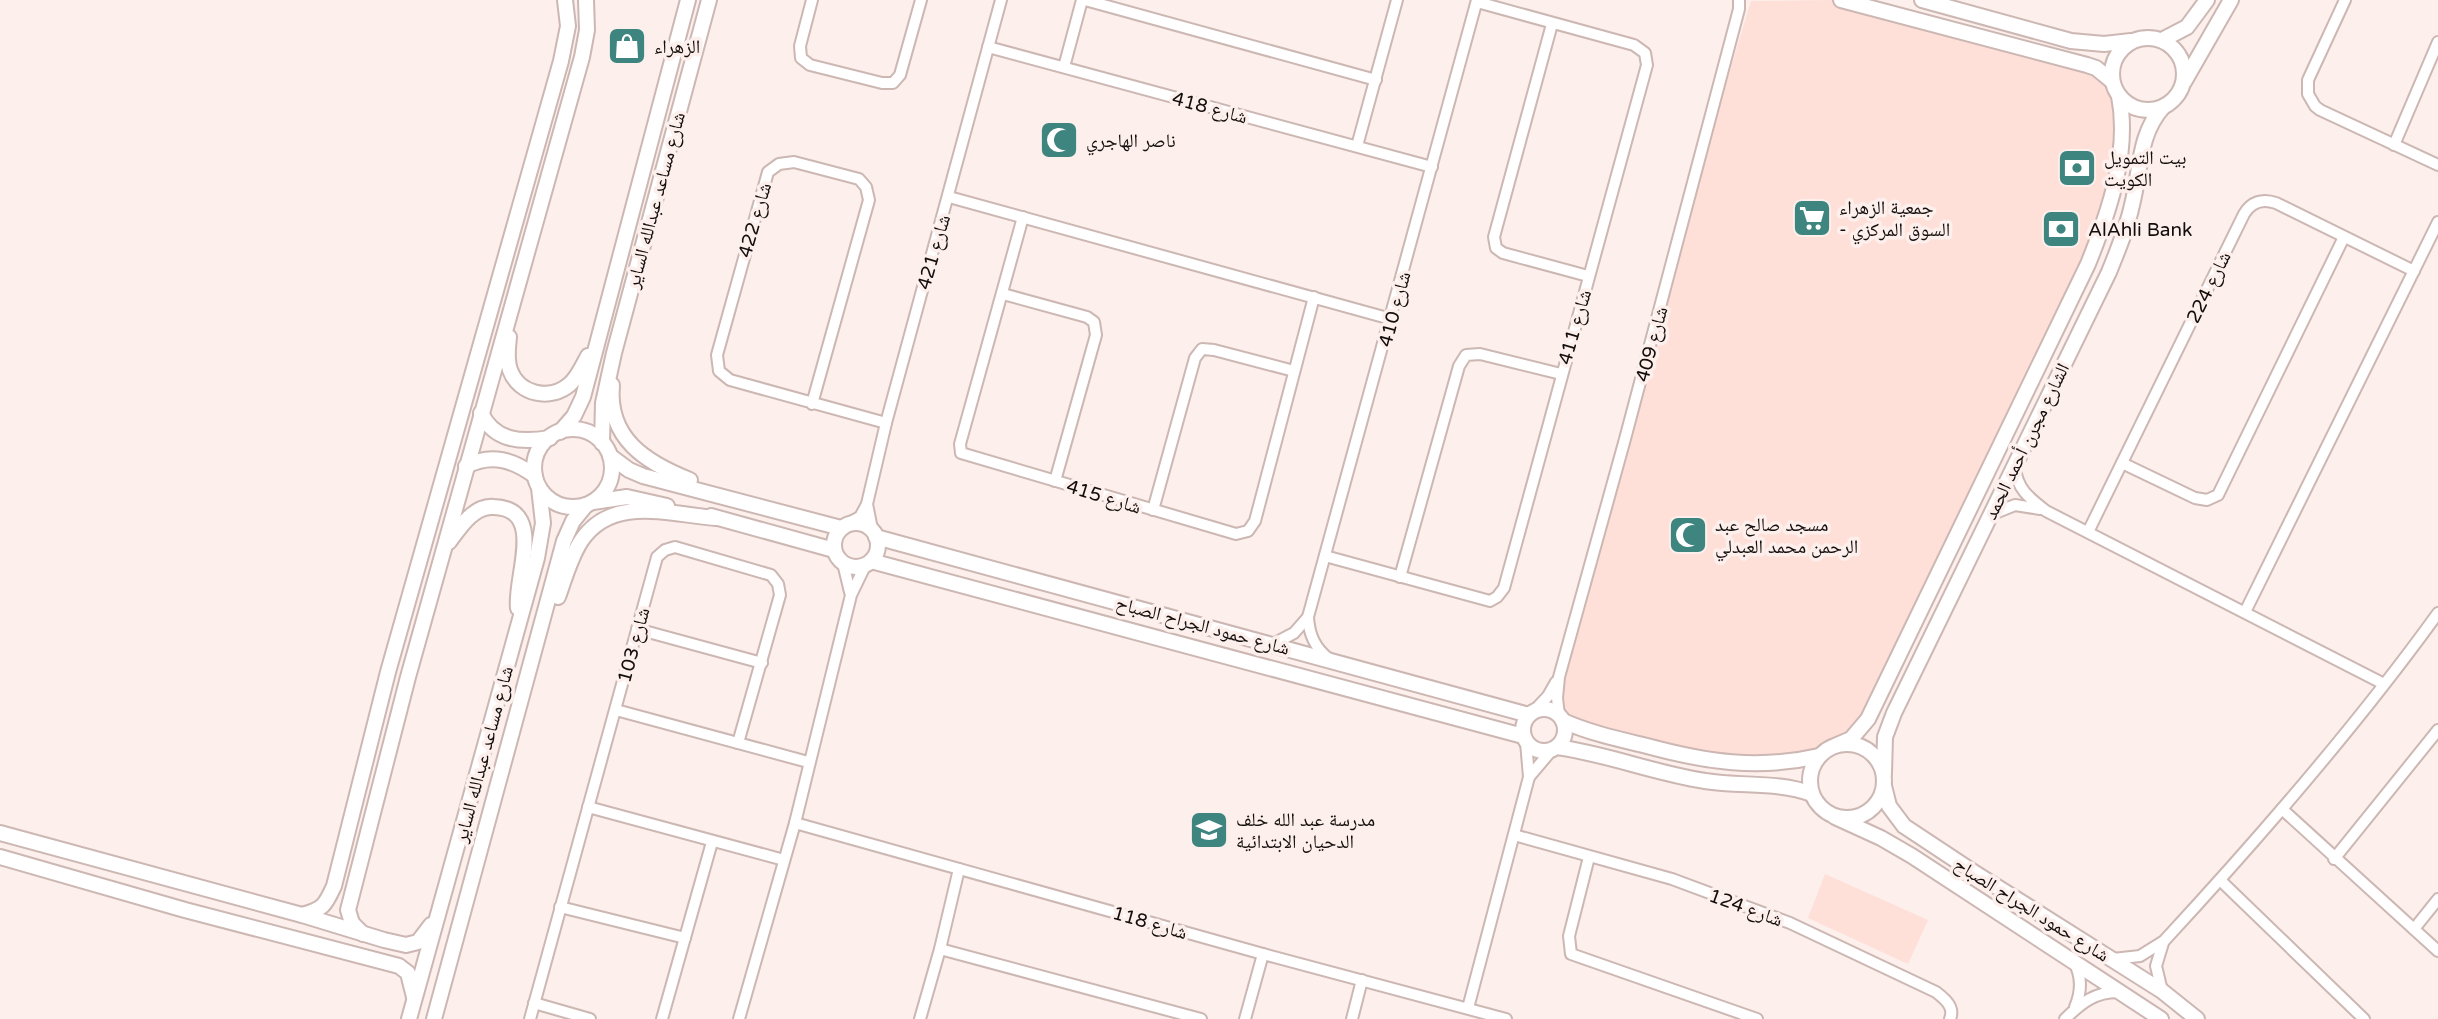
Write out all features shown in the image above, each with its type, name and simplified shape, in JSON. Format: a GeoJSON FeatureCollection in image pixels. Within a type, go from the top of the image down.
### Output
{"type":"FeatureCollection","features":[{"type":"Feature","properties":{"kind":"street"},"geometry":{"type":"LineString","coordinates":[[302,915],[318,910],[326,904],[334,886],[388,671],[561,61],[568,26],[565,0]]}},
{"type":"Feature","properties":{"kind":"street"},"geometry":{"type":"LineString","coordinates":[[363,934],[352,923],[348,910],[408,677],[582,57],[587,30],[586,0]]}},
{"type":"Feature","properties":{"kind":"street","name":"شارع مساعد عبدالله الساير"},"geometry":{"type":"LineString","coordinates":[[555,435],[579,407],[688,0]]}},
{"type":"Feature","properties":{"kind":"street","name":"شارع مساعد عبدالله الساير"},"geometry":{"type":"LineString","coordinates":[[602,443],[603,403],[614,353],[709,0]]}},
{"type":"Feature","properties":{"kind":"street"},"geometry":{"type":"LineString","coordinates":[[812,0],[800,46],[800,58],[810,65],[882,83],[893,83],[900,75],[921,0]]}},
{"type":"Feature","properties":{"kind":"street","name":"شارع 421"},"geometry":{"type":"LineString","coordinates":[[874,533],[867,504],[886,423],[1001,0]]}},
{"type":"Feature","properties":{"kind":"street"},"geometry":{"type":"LineString","coordinates":[[1064,67],[1083,0],[1376,80]]}},
{"type":"Feature","properties":{"kind":"street"},"geometry":{"type":"LineString","coordinates":[[1357,146],[1397,0]]}},
{"type":"Feature","properties":{"kind":"street"},"geometry":{"type":"LineString","coordinates":[[1841,0],[2087,65],[2096,68],[2112,81]]}},
{"type":"Feature","properties":{"kind":"street"},"geometry":{"type":"LineString","coordinates":[[1922,0],[1947,4],[2071,41],[2104,44],[2142,37],[2162,40],[2178,53],[2183,62],[2183,83]]}},
{"type":"Feature","properties":{"kind":"street"},"geometry":{"type":"LineString","coordinates":[[2162,40],[2188,27],[2207,0]]}},
{"type":"Feature","properties":{"kind":"street"},"geometry":{"type":"LineString","coordinates":[[2133,40],[2122,47],[2115,57],[2112,81],[2119,96],[2139,110],[2163,107],[2179,93],[2231,0]]}},
{"type":"Feature","properties":{"kind":"street"},"geometry":{"type":"LineString","coordinates":[[2345,0],[2311,73],[2308,94],[2320,110],[2438,165]]}},
{"type":"Feature","properties":{"kind":"street","name":"شارع 411"},"geometry":{"type":"LineString","coordinates":[[1325,556],[1490,601],[1504,588],[1647,65],[1645,53],[1634,45],[1477,1]]}},
{"type":"Feature","properties":{"kind":"street","name":"شارع 410"},"geometry":{"type":"LineString","coordinates":[[1308,617],[1477,1]]}},
{"type":"Feature","properties":{"kind":"street","name":"شارع 409"},"geometry":{"type":"LineString","coordinates":[[1561,718],[1557,698],[1559,677],[1742,3]]}},
{"type":"Feature","properties":{"kind":"street"},"geometry":{"type":"LineString","coordinates":[[1552,24],[1494,237],[1496,248],[1503,254],[1588,276]]}},
{"type":"Feature","properties":{"kind":"street"},"geometry":{"type":"LineString","coordinates":[[2394,145],[2438,42]]}},
{"type":"Feature","properties":{"kind":"street","name":"شارع 418"},"geometry":{"type":"LineString","coordinates":[[988,47],[1432,167]]}},
{"type":"Feature","properties":{"kind":"street","name":"الشارع مجرن أحمد الحمد"},"geometry":{"type":"LineString","coordinates":[[1837,745],[1851,739],[1871,712],[2088,264],[2103,227],[2120,155],[2123,120],[2119,96]]}},
{"type":"Feature","properties":{"kind":"street","name":"الشارع مجرن أحمد الحمد"},"geometry":{"type":"LineString","coordinates":[[1884,780],[1885,737],[1894,713],[2118,250],[2132,205],[2144,140],[2151,122],[2163,107]]}},
{"type":"Feature","properties":{"kind":"street","name":"شارع 422"},"geometry":{"type":"LineString","coordinates":[[812,404],[869,200],[866,187],[859,179],[794,162],[779,164],[768,172],[717,355],[719,371],[730,380],[812,404],[886,423]]}},
{"type":"Feature","properties":{"kind":"street"},"geometry":{"type":"LineString","coordinates":[[949,197],[1391,318]]}},
{"type":"Feature","properties":{"kind":"street","name":"شارع 224"},"geometry":{"type":"LineString","coordinates":[[2088,532],[2247,209],[2258,202],[2270,201],[2414,271]]}},
{"type":"Feature","properties":{"kind":"street","name":"شارع 415"},"geometry":{"type":"LineString","coordinates":[[1023,217],[960,443],[961,453],[1236,534],[1248,531],[1255,521],[1314,297]]}},
{"type":"Feature","properties":{"kind":"street"},"geometry":{"type":"LineString","coordinates":[[2245,612],[2438,222]]}},
{"type":"Feature","properties":{"kind":"street"},"geometry":{"type":"LineString","coordinates":[[509,243],[519,237],[525,240],[527,248]]}},
{"type":"Feature","properties":{"kind":"street"},"geometry":{"type":"LineString","coordinates":[[2122,463],[2195,498],[2207,500],[2218,495],[2344,237]]}},
{"type":"Feature","properties":{"kind":"street"},"geometry":{"type":"LineString","coordinates":[[1003,294],[1087,317],[1094,323],[1096,335],[1055,481]]}},
{"type":"Feature","properties":{"kind":"street"},"geometry":{"type":"LineString","coordinates":[[510,309],[508,363],[513,377],[531,392],[547,394],[568,386],[595,346]]}},
{"type":"Feature","properties":{"kind":"street"},"geometry":{"type":"LineString","coordinates":[[1153,510],[1195,358],[1202,349],[1294,371]]}},
{"type":"Feature","properties":{"kind":"street"},"geometry":{"type":"LineString","coordinates":[[614,353],[612,400],[617,421],[627,440],[651,463],[722,497]]}},
{"type":"Feature","properties":{"kind":"street"},"geometry":{"type":"LineString","coordinates":[[1400,577],[1459,366],[1466,355],[1480,354],[1561,374]]}},
{"type":"Feature","properties":{"kind":"street"},"geometry":{"type":"LineString","coordinates":[[481,413],[492,430],[501,436],[519,440],[555,435],[571,429],[583,431],[602,443],[610,456],[612,469],[603,493],[590,503]]}},
{"type":"Feature","properties":{"kind":"street"},"geometry":{"type":"LineString","coordinates":[[537,482],[537,455],[555,435]]}},
{"type":"Feature","properties":{"kind":"street"},"geometry":{"type":"LineString","coordinates":[[610,456],[636,474],[844,526],[856,522],[865,524],[874,533],[877,550],[850,595],[794,823],[739,1019]]}},
{"type":"Feature","properties":{"kind":"street"},"geometry":{"type":"LineString","coordinates":[[466,466],[497,458],[517,464],[555,503],[576,507],[610,498],[635,498],[717,518],[838,557],[858,567],[869,562]]}},
{"type":"Feature","properties":{"kind":"street"},"geometry":{"type":"LineString","coordinates":[[2015,464],[2020,487],[2029,499],[2046,511],[2385,684]]}},
{"type":"Feature","properties":{"kind":"street","name":"شارع مساعد عبدالله الساير"},"geometry":{"type":"LineString","coordinates":[[409,1019],[542,535],[543,511],[537,482]]}},
{"type":"Feature","properties":{"kind":"street"},"geometry":{"type":"LineString","coordinates":[[702,514],[700,506],[707,493]]}},
{"type":"Feature","properties":{"kind":"street","name":"شارع مساعد عبدالله الساير"},"geometry":{"type":"LineString","coordinates":[[434,1019],[564,541],[573,522],[590,503]]}},
{"type":"Feature","properties":{"kind":"street"},"geometry":{"type":"LineString","coordinates":[[850,595],[834,538],[844,526],[860,517],[867,504]]}},
{"type":"Feature","properties":{"kind":"street"},"geometry":{"type":"LineString","coordinates":[[1990,515],[2015,505],[2046,511]]}},
{"type":"Feature","properties":{"kind":"street"},"geometry":{"type":"LineString","coordinates":[[439,565],[447,544],[461,525],[478,510],[488,506],[498,507],[513,514],[522,523],[526,535],[517,593],[519,622]]}},
{"type":"Feature","properties":{"kind":"street"},"geometry":{"type":"LineString","coordinates":[[536,650],[575,552],[598,523],[618,512],[630,510],[717,518]]}},
{"type":"Feature","properties":{"kind":"street","name":"شارع حمود الجراح الصباح"},"geometry":{"type":"LineString","coordinates":[[874,533],[965,561],[1532,713]]}},
{"type":"Feature","properties":{"kind":"street","name":"شارع 103"},"geometry":{"type":"LineString","coordinates":[[530,1019],[657,556],[665,550],[675,547],[771,575],[778,584],[780,595],[738,743]]}},
{"type":"Feature","properties":{"kind":"street"},"geometry":{"type":"LineString","coordinates":[[958,583],[964,573],[965,561]]}},
{"type":"Feature","properties":{"kind":"street","name":"شارع حمود الجراح الصباح"},"geometry":{"type":"LineString","coordinates":[[869,562],[958,583],[1525,739]]}},
{"type":"Feature","properties":{"kind":"street"},"geometry":{"type":"LineString","coordinates":[[2112,959],[2140,956],[2164,941],[2282,809],[2385,684],[2438,613]]}},
{"type":"Feature","properties":{"kind":"street"},"geometry":{"type":"LineString","coordinates":[[1273,644],[1294,633],[1308,617]]}},
{"type":"Feature","properties":{"kind":"street"},"geometry":{"type":"LineString","coordinates":[[1308,617],[1315,644],[1329,659]]}},
{"type":"Feature","properties":{"kind":"street"},"geometry":{"type":"LineString","coordinates":[[1197,648],[1195,636],[1203,626]]}},
{"type":"Feature","properties":{"kind":"street"},"geometry":{"type":"LineString","coordinates":[[637,629],[762,663]]}},
{"type":"Feature","properties":{"kind":"street"},"geometry":{"type":"LineString","coordinates":[[388,671],[390,678],[396,681],[403,681],[408,677]]}},
{"type":"Feature","properties":{"kind":"street","name":"شارع 409"},"geometry":{"type":"LineString","coordinates":[[1532,713],[1548,696],[1559,677]]}},
{"type":"Feature","properties":{"kind":"street"},"geometry":{"type":"LineString","coordinates":[[1468,1008],[1529,777],[1523,724],[1532,713],[1545,709],[1590,732],[1697,759],[1777,763],[1819,756],[1837,745],[1849,743],[1861,746],[1879,761],[1884,780],[1880,799],[1872,809],[1861,816],[1848,818],[1835,817],[1825,811],[1812,794],[1810,774],[1819,756]]}},
{"type":"Feature","properties":{"kind":"street"},"geometry":{"type":"LineString","coordinates":[[616,710],[808,762]]}},
{"type":"Feature","properties":{"kind":"street"},"geometry":{"type":"LineString","coordinates":[[1529,777],[1563,740],[1565,731],[1561,718]]}},
{"type":"Feature","properties":{"kind":"street"},"geometry":{"type":"LineString","coordinates":[[2334,859],[2438,730]]}},
{"type":"Feature","properties":{"kind":"street"},"geometry":{"type":"LineString","coordinates":[[1525,739],[1537,750],[1554,749],[1595,754],[1702,781],[1782,786],[1812,794]]}},
{"type":"Feature","properties":{"kind":"street"},"geometry":{"type":"LineString","coordinates":[[1639,767],[1645,755],[1644,746]]}},
{"type":"Feature","properties":{"kind":"street","name":"شارع حمود الجراح الصباح"},"geometry":{"type":"LineString","coordinates":[[1884,780],[1889,806],[1904,826],[2162,991],[2197,1019]]}},
{"type":"Feature","properties":{"kind":"street"},"geometry":{"type":"LineString","coordinates":[[588,807],[784,860]]}},
{"type":"Feature","properties":{"kind":"street"},"geometry":{"type":"LineString","coordinates":[[2282,809],[2438,951]]}},
{"type":"Feature","properties":{"kind":"street","name":"شارع حمود الجراح الصباح"},"geometry":{"type":"LineString","coordinates":[[1835,817],[1903,851],[2161,1019]]}},
{"type":"Feature","properties":{"kind":"street","name":"شارع 118"},"geometry":{"type":"LineString","coordinates":[[794,823],[1506,1019]]}},
{"type":"Feature","properties":{"kind":"street"},"geometry":{"type":"LineString","coordinates":[[414,1000],[412,981],[408,973],[399,966],[5,858],[7,835],[407,945],[418,942],[426,935],[440,909]]}},
{"type":"Feature","properties":{"kind":"street","name":"شارع 124"},"geometry":{"type":"LineString","coordinates":[[1514,835],[1672,879],[1790,923],[1936,992],[1949,1002],[1952,1015],[1950,1019]]}},
{"type":"Feature","properties":{"kind":"street"},"geometry":{"type":"LineString","coordinates":[[662,1019],[712,842]]}},
{"type":"Feature","properties":{"kind":"street"},"geometry":{"type":"LineString","coordinates":[[1589,857],[1569,936],[1571,954],[1757,1019]]}},
{"type":"Feature","properties":{"kind":"street"},"geometry":{"type":"LineString","coordinates":[[920,1019],[960,869]]}},
{"type":"Feature","properties":{"kind":"street"},"geometry":{"type":"LineString","coordinates":[[2220,880],[2364,1019]]}},
{"type":"Feature","properties":{"kind":"street"},"geometry":{"type":"LineString","coordinates":[[2414,929],[2438,899]]}},
{"type":"Feature","properties":{"kind":"street"},"geometry":{"type":"LineString","coordinates":[[560,907],[685,937]]}},
{"type":"Feature","properties":{"kind":"street"},"geometry":{"type":"LineString","coordinates":[[377,960],[383,951],[384,940]]}},
{"type":"Feature","properties":{"kind":"street"},"geometry":{"type":"LineString","coordinates":[[2162,991],[2156,966],[2164,941]]}},
{"type":"Feature","properties":{"kind":"street"},"geometry":{"type":"LineString","coordinates":[[940,949],[1200,1019]]}},
{"type":"Feature","properties":{"kind":"street"},"geometry":{"type":"LineString","coordinates":[[1245,1019],[1263,954]]}},
{"type":"Feature","properties":{"kind":"street"},"geometry":{"type":"LineString","coordinates":[[2069,1015],[2078,1000],[2081,986],[2074,960]]}},
{"type":"Feature","properties":{"kind":"street"},"geometry":{"type":"LineString","coordinates":[[1352,1019],[1362,980]]}},
{"type":"Feature","properties":{"kind":"street"},"geometry":{"type":"LineString","coordinates":[[2069,1015],[2084,1001],[2099,995],[2123,992]]}},
{"type":"Feature","properties":{"kind":"street"},"geometry":{"type":"LineString","coordinates":[[534,1003],[590,1019]]}},
{"type":"Feature","properties":{"kind":"shaded area"},"geometry":{"type":"Polygon","coordinates":[[[1830,0],[2055,57],[2112,81],[2119,96],[2124,120],[2103,227],[1851,739],[1827,749],[1819,756],[1710,761],[1563,721],[1557,698],[1679,238],[1751,1],[1830,0]]]}},
{"type":"Feature","properties":{"kind":"shaded area"},"geometry":{"type":"Polygon","coordinates":[[[1825,874],[1928,920],[1908,964],[1808,918],[1825,874]]]}},
{"type":"Feature","properties":{"kind":"place","name":"الزهراء"},"geometry":{"type":"Point","coordinates":[627,46]}},
{"type":"Feature","properties":{"kind":"place","name":"ناصر الهاجري"},"geometry":{"type":"Point","coordinates":[1059,140]}},
{"type":"Feature","properties":{"kind":"place","name":"بيت التمويل الكويت"},"geometry":{"type":"Point","coordinates":[2077,168]}},
{"type":"Feature","properties":{"kind":"place","name":"جمعية الزهراء - السوق المركزي"},"geometry":{"type":"Point","coordinates":[1812,218]}},
{"type":"Feature","properties":{"kind":"place","name":"AlAhli Bank"},"geometry":{"type":"Point","coordinates":[2061,229]}},
{"type":"Feature","properties":{"kind":"place","name":"مسجد صالح عبد الرحمن محمد العبدلي"},"geometry":{"type":"Point","coordinates":[1688,535]}},
{"type":"Feature","properties":{"kind":"place","name":"مدرسة عبد الله خلف الدحيان الابتدائية"},"geometry":{"type":"Point","coordinates":[1209,830]}}]}
